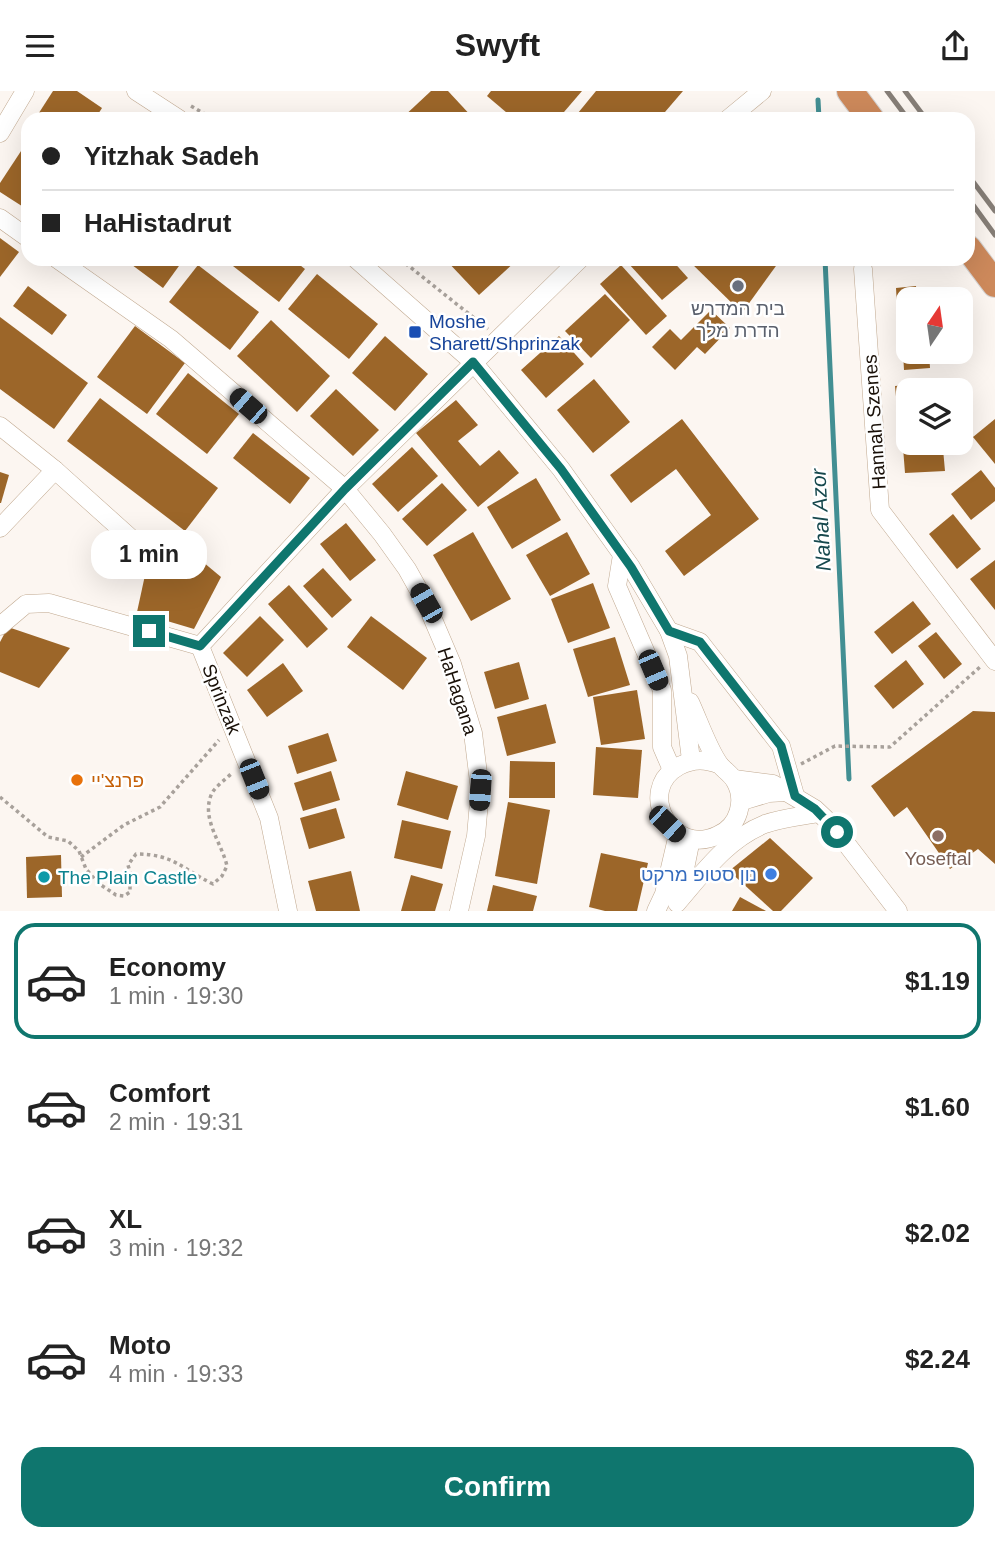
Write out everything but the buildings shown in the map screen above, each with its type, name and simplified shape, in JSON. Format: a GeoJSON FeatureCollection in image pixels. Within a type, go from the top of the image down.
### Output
{"type":"FeatureCollection","features":[{"type":"Feature","properties":{"kind":"highway"},"geometry":{"type":"LineString","coordinates":[[850,91],[866,112]]}},
{"type":"Feature","properties":{"kind":"highway"},"geometry":{"type":"LineString","coordinates":[[975,257],[995,284]]}},
{"type":"Feature","properties":{"kind":"street"},"geometry":{"type":"LineString","coordinates":[[0,133],[25,91]]}},
{"type":"Feature","properties":{"kind":"street"},"geometry":{"type":"LineString","coordinates":[[135,91],[168,112]]}},
{"type":"Feature","properties":{"kind":"street"},"geometry":{"type":"LineString","coordinates":[[736,112],[761,91]]}},
{"type":"Feature","properties":{"kind":"street"},"geometry":{"type":"LineString","coordinates":[[0,218],[21,233]]}},
{"type":"Feature","properties":{"kind":"street","name":"HaHagana"},"geometry":{"type":"LineString","coordinates":[[67,266],[170,339],[345,489],[407,569],[426,603],[452,664],[473,733],[480,790],[477,836],[459,911]]}},
{"type":"Feature","properties":{"kind":"street"},"geometry":{"type":"LineString","coordinates":[[364,266],[473,362],[561,469],[622,555],[669,631],[678,656],[691,760]]}},
{"type":"Feature","properties":{"kind":"street","name":"Sprinzak"},"geometry":{"type":"LineString","coordinates":[[288,911],[269,818],[200,646],[345,489],[573,266]]}},
{"type":"Feature","properties":{"kind":"street","name":"Hannah Szenes"},"geometry":{"type":"LineString","coordinates":[[863,269],[880,510],[993,659]]}},
{"type":"Feature","properties":{"kind":"street"},"geometry":{"type":"LineString","coordinates":[[0,426],[55,470],[144,550]]}},
{"type":"Feature","properties":{"kind":"street"},"geometry":{"type":"LineString","coordinates":[[0,528],[55,470]]}},
{"type":"Feature","properties":{"kind":"street"},"geometry":{"type":"LineString","coordinates":[[622,555],[617,586],[662,691],[662,747],[672,770]]}},
{"type":"Feature","properties":{"kind":"street"},"geometry":{"type":"LineString","coordinates":[[0,626],[26,604],[49,603],[200,646]]}},
{"type":"Feature","properties":{"kind":"street"},"geometry":{"type":"LineString","coordinates":[[669,631],[700,642],[781,746],[791,794]]}},
{"type":"Feature","properties":{"kind":"street"},"geometry":{"type":"LineString","coordinates":[[684,690],[720,765],[734,779],[742,801],[732,824],[721,834],[706,840],[684,836],[667,824],[661,811],[659,796],[663,782],[672,770],[691,760],[720,765]]}},
{"type":"Feature","properties":{"kind":"street"},"geometry":{"type":"LineString","coordinates":[[734,779],[773,784],[819,813],[832,825],[898,911]]}},
{"type":"Feature","properties":{"kind":"street"},"geometry":{"type":"LineString","coordinates":[[742,801],[769,793],[791,794]]}},
{"type":"Feature","properties":{"kind":"street"},"geometry":{"type":"LineString","coordinates":[[676,907],[714,859],[741,835],[768,823],[819,813]]}},
{"type":"Feature","properties":{"kind":"street"},"geometry":{"type":"LineString","coordinates":[[676,907],[684,878],[684,836]]}},
{"type":"Feature","properties":{"kind":"street"},"geometry":{"type":"LineString","coordinates":[[656,911],[684,836]]}},
{"type":"Feature","properties":{"kind":"path"},"geometry":{"type":"LineString","coordinates":[[409,266],[500,339]]}},
{"type":"Feature","properties":{"kind":"path"},"geometry":{"type":"LineString","coordinates":[[787,771],[835,746],[890,747],[993,659]]}},
{"type":"Feature","properties":{"kind":"path"},"geometry":{"type":"LineString","coordinates":[[81,857],[124,825],[160,807],[232,726]]}},
{"type":"Feature","properties":{"kind":"path"},"geometry":{"type":"LineString","coordinates":[[0,797],[48,837],[68,841],[79,851],[86,869],[98,883],[116,895],[124,896],[130,892],[128,865],[136,855],[166,857],[213,884],[222,876],[227,866],[222,848],[212,833],[208,807],[213,792],[246,759]]}},
{"type":"Feature","properties":{"kind":"waterway","name":"Nahal Azor"},"geometry":{"type":"LineString","coordinates":[[818,100],[819,112]]}},
{"type":"Feature","properties":{"kind":"waterway","name":"Nahal Azor"},"geometry":{"type":"LineString","coordinates":[[825,266],[849,779]]}},
{"type":"Feature","properties":{"kind":"railway"},"geometry":{"type":"LineString","coordinates":[[887,91],[903,112]]}},
{"type":"Feature","properties":{"kind":"railway"},"geometry":{"type":"LineString","coordinates":[[905,91],[921,112]]}},
{"type":"Feature","properties":{"kind":"railway"},"geometry":{"type":"LineString","coordinates":[[975,184],[995,211]]}},
{"type":"Feature","properties":{"kind":"railway"},"geometry":{"type":"LineString","coordinates":[[975,208],[995,235]]}},
{"type":"Feature","properties":{"kind":"place","name":"בית המדרש הדרת מלך"},"geometry":{"type":"Point","coordinates":[738,286]}},
{"type":"Feature","properties":{"kind":"place","name":"Moshe Sharett/Shprinzak"},"geometry":{"type":"Point","coordinates":[415,332]}},
{"type":"Feature","properties":{"kind":"place","name":"פרנצ'יי"},"geometry":{"type":"Point","coordinates":[77,780]}},
{"type":"Feature","properties":{"kind":"place","name":"Yoseftal"},"geometry":{"type":"Point","coordinates":[938,836]}},
{"type":"Feature","properties":{"kind":"place","name":"נון סטופ מרקט"},"geometry":{"type":"Point","coordinates":[771,874]}},
{"type":"Feature","properties":{"kind":"place","name":"The Plain Castle"},"geometry":{"type":"Point","coordinates":[44,877]}},
{"type":"Feature","properties":{"kind":"route"},"geometry":{"type":"LineString","coordinates":[[149,631],[200,646],[345,489],[473,362],[561,469],[631,567],[669,631],[700,642],[781,746],[795,796],[815,809],[837,832]]}}]}
